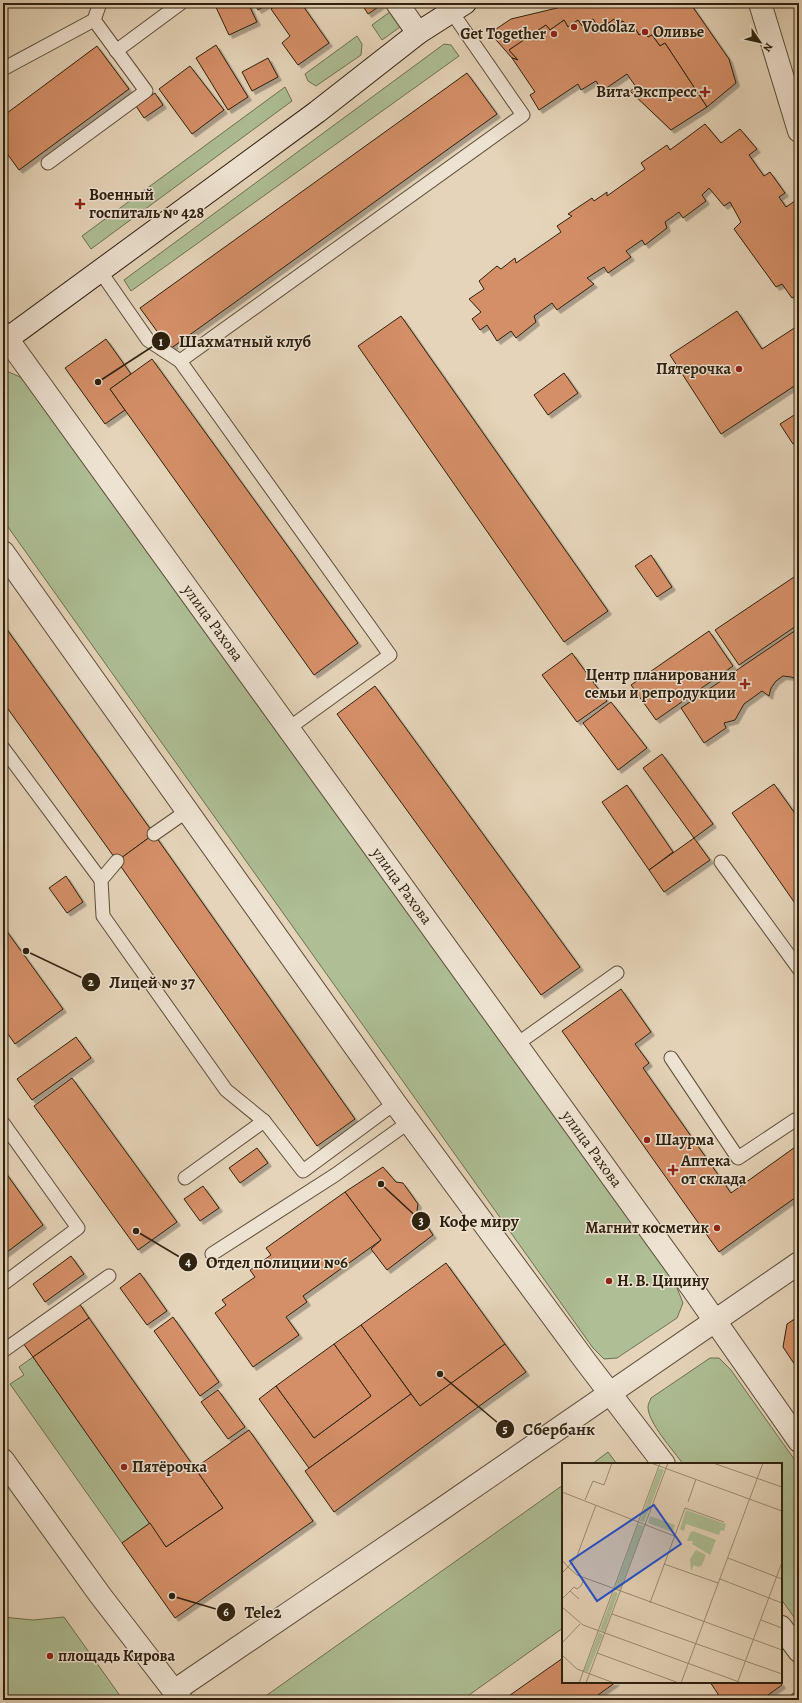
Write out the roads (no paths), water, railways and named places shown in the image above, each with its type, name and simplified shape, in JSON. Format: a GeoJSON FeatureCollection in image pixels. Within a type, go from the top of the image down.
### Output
{"type":"FeatureCollection","features":[{"type":"Feature","properties":{"kind":"street"},"geometry":{"type":"LineString","coordinates":[[397,3],[418,34]]}},
{"type":"Feature","properties":{"kind":"street"},"geometry":{"type":"LineString","coordinates":[[760,3],[799,131]]}},
{"type":"Feature","properties":{"kind":"street"},"geometry":{"type":"LineString","coordinates":[[5,338],[100,271],[317,112],[418,34],[458,7]]}},
{"type":"Feature","properties":{"kind":"street","name":"улица Рахова"},"geometry":{"type":"LineString","coordinates":[[5,338],[517,1044],[692,1288],[799,1441]]}},
{"type":"Feature","properties":{"kind":"street"},"geometry":{"type":"LineString","coordinates":[[3,552],[395,1103],[663,1463]]}},
{"type":"Feature","properties":{"kind":"street"},"geometry":{"type":"LineString","coordinates":[[3,1460],[100,1595],[177,1696],[228,1654],[799,1263]]}},
{"type":"Feature","properties":{"kind":"street"},"geometry":{"type":"LineString","coordinates":[[782,1628],[799,1651]]}},
{"type":"Feature","properties":{"kind":"lane"},"geometry":{"type":"LineString","coordinates":[[3,69],[94,20],[100,3]]}},
{"type":"Feature","properties":{"kind":"lane"},"geometry":{"type":"LineString","coordinates":[[116,51],[181,3]]}},
{"type":"Feature","properties":{"kind":"lane"},"geometry":{"type":"LineString","coordinates":[[180,362],[523,115],[458,7]]}},
{"type":"Feature","properties":{"kind":"lane"},"geometry":{"type":"LineString","coordinates":[[48,163],[146,91],[94,20]]}},
{"type":"Feature","properties":{"kind":"lane"},"geometry":{"type":"LineString","coordinates":[[100,271],[148,340],[180,362],[390,655],[289,728]]}},
{"type":"Feature","properties":{"kind":"lane"},"geometry":{"type":"LineString","coordinates":[[3,748],[101,880],[103,916],[226,1090],[264,1122],[303,1171],[395,1103]]}},
{"type":"Feature","properties":{"kind":"lane"},"geometry":{"type":"LineString","coordinates":[[154,834],[187,811]]}},
{"type":"Feature","properties":{"kind":"lane"},"geometry":{"type":"LineString","coordinates":[[101,880],[117,862]]}},
{"type":"Feature","properties":{"kind":"lane"},"geometry":{"type":"LineString","coordinates":[[721,862],[799,969]]}},
{"type":"Feature","properties":{"kind":"lane"},"geometry":{"type":"LineString","coordinates":[[517,1044],[617,973]]}},
{"type":"Feature","properties":{"kind":"lane"},"geometry":{"type":"LineString","coordinates":[[670,1058],[738,1158],[798,1121]]}},
{"type":"Feature","properties":{"kind":"lane"},"geometry":{"type":"LineString","coordinates":[[3,1122],[78,1228],[3,1284]]}},
{"type":"Feature","properties":{"kind":"lane"},"geometry":{"type":"LineString","coordinates":[[185,1178],[264,1122]]}},
{"type":"Feature","properties":{"kind":"lane"},"geometry":{"type":"LineString","coordinates":[[212,1254],[335,1175],[409,1122]]}},
{"type":"Feature","properties":{"kind":"lane"},"geometry":{"type":"LineString","coordinates":[[3,1350],[109,1276]]}},
{"type":"Feature","properties":{"kind":"place","name":"Vodolaz"},"geometry":{"type":"Point","coordinates":[574,27]}},
{"type":"Feature","properties":{"kind":"place","name":"Оливье"},"geometry":{"type":"Point","coordinates":[645,32]}},
{"type":"Feature","properties":{"kind":"place","name":"Get Together"},"geometry":{"type":"Point","coordinates":[554,34]}},
{"type":"Feature","properties":{"kind":"place","name":"Вита Экспресс"},"geometry":{"type":"Point","coordinates":[705,92]}},
{"type":"Feature","properties":{"kind":"place","name":"Военный госпиталь № 428"},"geometry":{"type":"Point","coordinates":[80,204]}},
{"type":"Feature","properties":{"kind":"place","name":"Пятерочка"},"geometry":{"type":"Point","coordinates":[739,369]}},
{"type":"Feature","properties":{"kind":"place","name":"Шахматный клуб"},"geometry":{"type":"Point","coordinates":[98,382]}},
{"type":"Feature","properties":{"kind":"place","name":"Центр планирования семьи и репродукции"},"geometry":{"type":"Point","coordinates":[745,684]}},
{"type":"Feature","properties":{"kind":"place","name":"Лицей № 37"},"geometry":{"type":"Point","coordinates":[26,951]}},
{"type":"Feature","properties":{"kind":"place","name":"Шаурма"},"geometry":{"type":"Point","coordinates":[647,1140]}},
{"type":"Feature","properties":{"kind":"place","name":"Аптека от склада"},"geometry":{"type":"Point","coordinates":[673,1170]}},
{"type":"Feature","properties":{"kind":"place","name":"Кофе миру"},"geometry":{"type":"Point","coordinates":[381,1184]}},
{"type":"Feature","properties":{"kind":"place","name":"Магнит косметик"},"geometry":{"type":"Point","coordinates":[717,1228]}},
{"type":"Feature","properties":{"kind":"place","name":"Отдел полиции №6"},"geometry":{"type":"Point","coordinates":[136,1231]}},
{"type":"Feature","properties":{"kind":"place","name":"Н. В. Цицину"},"geometry":{"type":"Point","coordinates":[609,1281]}},
{"type":"Feature","properties":{"kind":"place","name":"Сбербанк"},"geometry":{"type":"Point","coordinates":[440,1374]}},
{"type":"Feature","properties":{"kind":"place","name":"Пятёрочка"},"geometry":{"type":"Point","coordinates":[124,1467]}},
{"type":"Feature","properties":{"kind":"place","name":"Tele2"},"geometry":{"type":"Point","coordinates":[172,1596]}},
{"type":"Feature","properties":{"kind":"place","name":"площадь Кирова"},"geometry":{"type":"Point","coordinates":[50,1656]}}]}
